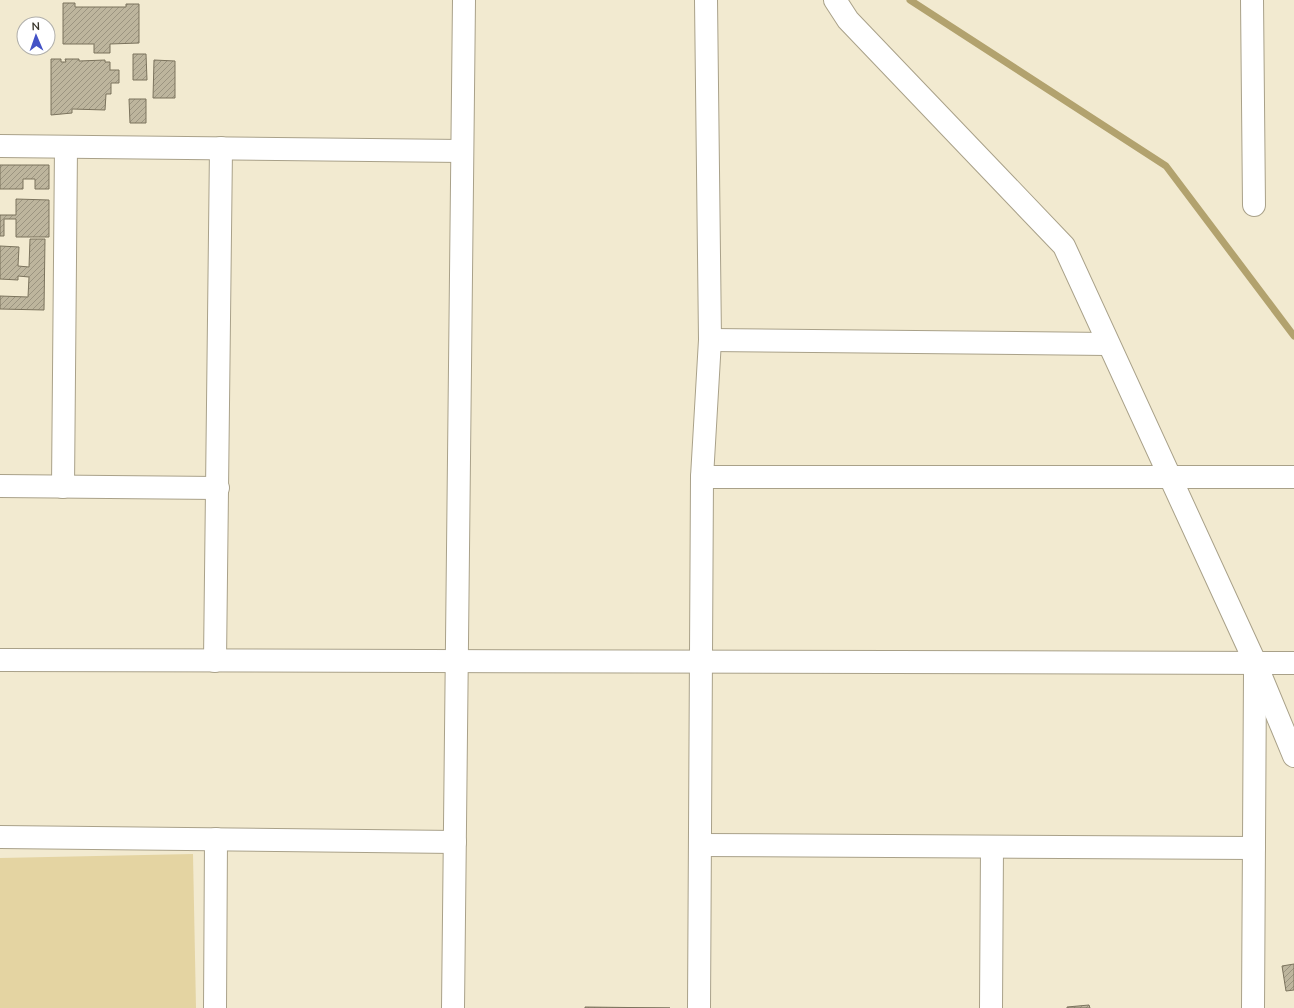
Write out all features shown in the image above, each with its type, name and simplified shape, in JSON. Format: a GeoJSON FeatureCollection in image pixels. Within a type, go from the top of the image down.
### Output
{"type":"FeatureCollection","features":[{"type":"Feature","properties":{"kind":"street"},"geometry":{"type":"LineString","coordinates":[[453,1008],[464,0]]}},
{"type":"Feature","properties":{"kind":"street"},"geometry":{"type":"LineString","coordinates":[[699,1008],[702,477],[710,340],[706,0]]}},
{"type":"Feature","properties":{"kind":"street"},"geometry":{"type":"LineString","coordinates":[[835,0],[848,20],[1064,246],[1107,344],[1255,662],[1294,756]]}},
{"type":"Feature","properties":{"kind":"street"},"geometry":{"type":"LineString","coordinates":[[1252,0],[1254,205]]}},
{"type":"Feature","properties":{"kind":"street"},"geometry":{"type":"LineString","coordinates":[[0,146],[462,151]]}},
{"type":"Feature","properties":{"kind":"street"},"geometry":{"type":"LineString","coordinates":[[63,487],[66,147]]}},
{"type":"Feature","properties":{"kind":"street"},"geometry":{"type":"LineString","coordinates":[[215,661],[221,148]]}},
{"type":"Feature","properties":{"kind":"street"},"geometry":{"type":"LineString","coordinates":[[710,340],[1107,344]]}},
{"type":"Feature","properties":{"kind":"street"},"geometry":{"type":"LineString","coordinates":[[702,477],[1294,477]]}},
{"type":"Feature","properties":{"kind":"street"},"geometry":{"type":"LineString","coordinates":[[0,486],[218,488]]}},
{"type":"Feature","properties":{"kind":"street"},"geometry":{"type":"LineString","coordinates":[[0,660],[1255,662],[1294,664]]}},
{"type":"Feature","properties":{"kind":"street"},"geometry":{"type":"LineString","coordinates":[[1253,1008],[1255,662]]}},
{"type":"Feature","properties":{"kind":"street"},"geometry":{"type":"LineString","coordinates":[[0,837],[455,842]]}},
{"type":"Feature","properties":{"kind":"street"},"geometry":{"type":"LineString","coordinates":[[215,1008],[216,839]]}},
{"type":"Feature","properties":{"kind":"street"},"geometry":{"type":"LineString","coordinates":[[700,844],[1254,848]]}},
{"type":"Feature","properties":{"kind":"street"},"geometry":{"type":"LineString","coordinates":[[990,1008],[992,847]]}},
{"type":"Feature","properties":{"kind":"shaded area"},"geometry":{"type":"Polygon","coordinates":[[[193,854],[196,1008],[0,1008],[0,858],[193,854]]]}},
{"type":"Feature","properties":{"kind":"building"},"geometry":{"type":"Polygon","coordinates":[[[63,3],[75,3],[75,7],[126,7],[126,4],[139,4],[139,43],[110,44],[110,53],[94,53],[94,44],[63,44],[63,3]]]}},
{"type":"Feature","properties":{"kind":"building"},"geometry":{"type":"Polygon","coordinates":[[[133,54],[146,54],[147,80],[133,80],[133,54]]]}},
{"type":"Feature","properties":{"kind":"building"},"geometry":{"type":"Polygon","coordinates":[[[51,59],[61,59],[61,62],[66,62],[65,59],[79,59],[79,61],[105,60],[105,62],[110,62],[110,70],[119,70],[119,83],[111,83],[111,94],[106,94],[105,110],[72,109],[72,113],[51,115],[51,59]]]}},
{"type":"Feature","properties":{"kind":"building"},"geometry":{"type":"Polygon","coordinates":[[[154,60],[175,61],[175,98],[153,98],[154,60]]]}},
{"type":"Feature","properties":{"kind":"building"},"geometry":{"type":"Polygon","coordinates":[[[129,99],[146,99],[146,123],[130,123],[129,99]]]}},
{"type":"Feature","properties":{"kind":"building"},"geometry":{"type":"Polygon","coordinates":[[[0,165],[49,165],[49,189],[35,189],[35,179],[23,179],[23,189],[0,189],[0,165]]]}},
{"type":"Feature","properties":{"kind":"building"},"geometry":{"type":"Polygon","coordinates":[[[16,199],[49,200],[49,237],[16,237],[16,219],[4,219],[4,236],[0,236],[0,215],[16,215],[16,199]]]}},
{"type":"Feature","properties":{"kind":"building"},"geometry":{"type":"Polygon","coordinates":[[[30,239],[45,239],[44,310],[0,309],[0,296],[28,297],[29,277],[18,276],[18,280],[0,279],[0,246],[19,247],[18,266],[29,267],[30,239]]]}},
{"type":"Feature","properties":{"kind":"building"},"geometry":{"type":"Polygon","coordinates":[[[1294,964],[1294,990],[1286,991],[1282,966],[1294,964]]]}},
{"type":"Feature","properties":{"kind":"building"},"geometry":{"type":"Polygon","coordinates":[[[1089,1005],[1090,1008],[1067,1008],[1067,1007],[1089,1005]]]}},
{"type":"Feature","properties":{"kind":"building"},"geometry":{"type":"Polygon","coordinates":[[[585,1007],[670,1008],[585,1008],[585,1007]]]}},
{"type":"Feature","properties":{"kind":"waterway"},"geometry":{"type":"LineString","coordinates":[[910,0],[1166,166],[1294,336]]}}]}
